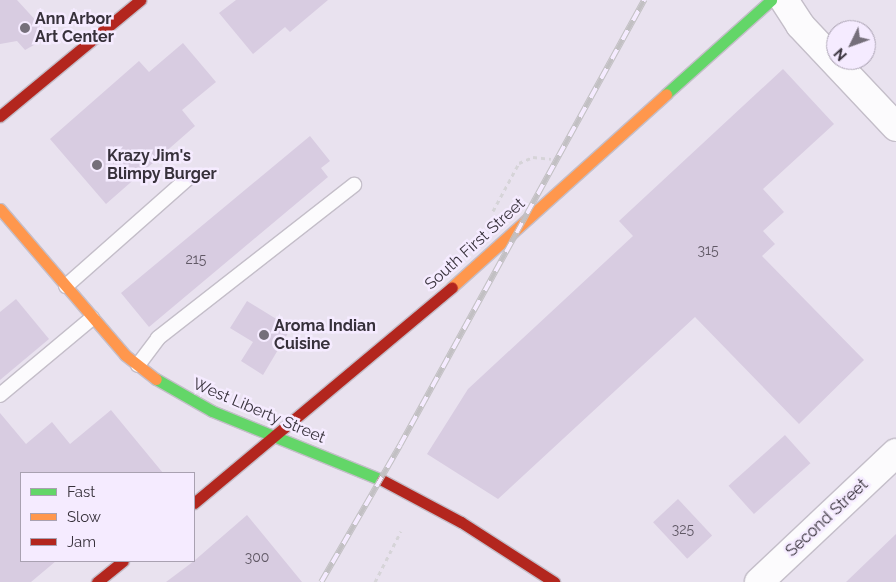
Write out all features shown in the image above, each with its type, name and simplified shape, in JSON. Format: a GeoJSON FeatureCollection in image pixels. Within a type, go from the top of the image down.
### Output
{"type":"FeatureCollection","features":[{"type":"Feature","properties":{"kind":"street"},"geometry":{"type":"LineString","coordinates":[[0,116],[140,0]]}},
{"type":"Feature","properties":{"kind":"street","name":"South First Street"},"geometry":{"type":"LineString","coordinates":[[195,502],[444,294],[770,0]]}},
{"type":"Feature","properties":{"kind":"street"},"geometry":{"type":"LineString","coordinates":[[784,0],[800,25],[896,127]]}},
{"type":"Feature","properties":{"kind":"street","name":"West Liberty Street"},"geometry":{"type":"LineString","coordinates":[[0,209],[92,318],[138,365],[183,398],[411,496],[461,522],[554,582]]}},
{"type":"Feature","properties":{"kind":"street","name":"Second Street"},"geometry":{"type":"LineString","coordinates":[[758,582],[896,453]]}},
{"type":"Feature","properties":{"kind":"street"},"geometry":{"type":"LineString","coordinates":[[96,582],[122,562]]}},
{"type":"Feature","properties":{"kind":"lane"},"geometry":{"type":"LineString","coordinates":[[66,286],[186,179]]}},
{"type":"Feature","properties":{"kind":"lane"},"geometry":{"type":"LineString","coordinates":[[138,365],[158,338],[354,185]]}},
{"type":"Feature","properties":{"kind":"lane"},"geometry":{"type":"LineString","coordinates":[[0,395],[92,318]]}},
{"type":"Feature","properties":{"kind":"path"},"geometry":{"type":"LineString","coordinates":[[375,582],[401,532]]}},
{"type":"Feature","properties":{"kind":"building","name":"Ann Arbor Art Center"},"geometry":{"type":"Polygon","coordinates":[[[0,0],[17,0],[50,36],[25,50],[17,41],[0,44],[0,0]]]}},
{"type":"Feature","properties":{"kind":"building"},"geometry":{"type":"Polygon","coordinates":[[[236,0],[328,0],[290,32],[285,27],[253,54],[219,13],[236,0]]]}},
{"type":"Feature","properties":{"kind":"building"},"geometry":{"type":"Polygon","coordinates":[[[183,43],[216,82],[182,110],[195,126],[106,204],[50,139],[139,61],[149,72],[183,43]]]}},
{"type":"Feature","properties":{"kind":"building"},"geometry":{"type":"Polygon","coordinates":[[[783,69],[834,124],[763,189],[784,212],[763,231],[775,244],[762,256],[864,360],[799,424],[695,317],[498,499],[427,454],[468,389],[633,236],[619,221],[783,69]]]}},
{"type":"Feature","properties":{"kind":"building"},"geometry":{"type":"Polygon","coordinates":[[[310,136],[330,161],[321,168],[328,177],[149,327],[121,293],[310,136]]]}},
{"type":"Feature","properties":{"kind":"building"},"geometry":{"type":"Polygon","coordinates":[[[16,299],[49,339],[0,380],[0,312],[16,299]]]}},
{"type":"Feature","properties":{"kind":"building","name":"Aroma Indian Cuisine"},"geometry":{"type":"Polygon","coordinates":[[[247,301],[291,328],[263,375],[241,361],[253,342],[230,328],[247,301]]]}},
{"type":"Feature","properties":{"kind":"building"},"geometry":{"type":"Polygon","coordinates":[[[111,410],[162,472],[20,472],[20,562],[55,562],[31,582],[0,582],[0,413],[26,444],[52,422],[70,444],[111,410]]]}},
{"type":"Feature","properties":{"kind":"building"},"geometry":{"type":"Polygon","coordinates":[[[785,435],[810,463],[754,514],[729,486],[785,435]]]}},
{"type":"Feature","properties":{"kind":"building"},"geometry":{"type":"Polygon","coordinates":[[[678,499],[712,536],[687,559],[653,522],[678,499]]]}},
{"type":"Feature","properties":{"kind":"building"},"geometry":{"type":"Polygon","coordinates":[[[247,515],[302,582],[166,582],[195,560],[247,515]]]}},
{"type":"Feature","properties":{"kind":"building"},"geometry":{"type":"Polygon","coordinates":[[[896,534],[896,582],[846,582],[896,534]]]}},
{"type":"Feature","properties":{"kind":"railway"},"geometry":{"type":"LineString","coordinates":[[321,582],[400,445],[644,0]]}},
{"type":"Feature","properties":{"kind":"traffic: fast"},"geometry":{"type":"LineString","coordinates":[[666,94],[771,0]]}},
{"type":"Feature","properties":{"kind":"traffic: fast"},"geometry":{"type":"LineString","coordinates":[[156,379],[212,411],[382,480]]}},
{"type":"Feature","properties":{"kind":"traffic: slow"},"geometry":{"type":"LineString","coordinates":[[452,287],[666,94]]}},
{"type":"Feature","properties":{"kind":"traffic: slow"},"geometry":{"type":"LineString","coordinates":[[0,209],[125,355],[156,379]]}},
{"type":"Feature","properties":{"kind":"traffic: jam"},"geometry":{"type":"LineString","coordinates":[[0,116],[140,0]]}},
{"type":"Feature","properties":{"kind":"traffic: jam"},"geometry":{"type":"LineString","coordinates":[[195,502],[452,287]]}},
{"type":"Feature","properties":{"kind":"traffic: jam"},"geometry":{"type":"LineString","coordinates":[[382,480],[461,522],[554,582]]}},
{"type":"Feature","properties":{"kind":"traffic: jam"},"geometry":{"type":"LineString","coordinates":[[97,582],[122,562]]}},
{"type":"Feature","properties":{"kind":"place","name":"Ann Arbor Art Center"},"geometry":{"type":"Point","coordinates":[25,28]}},
{"type":"Feature","properties":{"kind":"place","name":"Krazy Jim's Blimpy Burger"},"geometry":{"type":"Point","coordinates":[97,165]}},
{"type":"Feature","properties":{"kind":"place","name":"Aroma Indian Cuisine"},"geometry":{"type":"Point","coordinates":[264,335]}}]}
